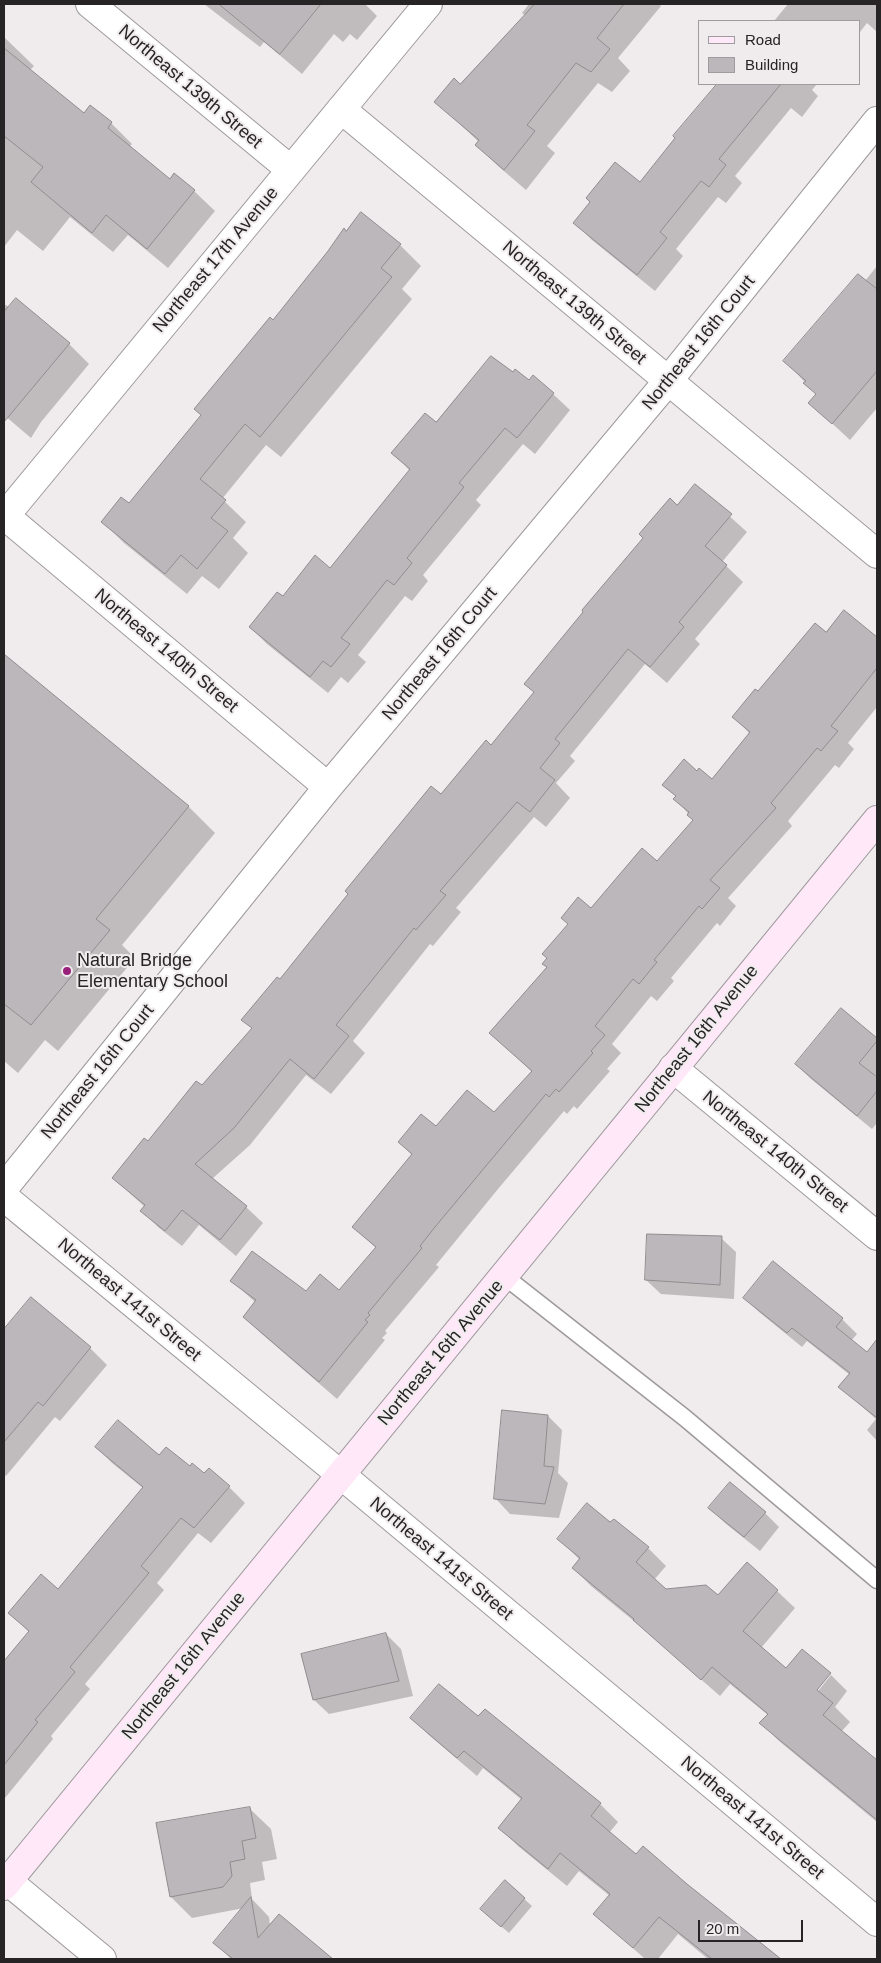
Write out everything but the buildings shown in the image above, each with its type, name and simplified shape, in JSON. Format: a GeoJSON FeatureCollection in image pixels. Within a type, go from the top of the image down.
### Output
{"type":"FeatureCollection","features":[{"type":"Feature","properties":{"kind":"street","name":"Northeast 139th Street"},"geometry":{"type":"LineString","coordinates":[[90,4],[291,170]]}},
{"type":"Feature","properties":{"kind":"street","name":"Northeast 17th Avenue"},"geometry":{"type":"LineString","coordinates":[[4,515],[428,4]]}},
{"type":"Feature","properties":{"kind":"street","name":"Northeast 139th Street"},"geometry":{"type":"LineString","coordinates":[[341,108],[877,554]]}},
{"type":"Feature","properties":{"kind":"street","name":"Northeast 16th Court"},"geometry":{"type":"LineString","coordinates":[[4,1188],[328,787],[668,381],[877,121]]}},
{"type":"Feature","properties":{"kind":"street","name":"Northeast 140th Street"},"geometry":{"type":"LineString","coordinates":[[4,515],[328,787]]}},
{"type":"Feature","properties":{"kind":"street","name":"Northeast 16th Avenue"},"geometry":{"type":"LineString","coordinates":[[5,1882],[877,820]]}},
{"type":"Feature","properties":{"kind":"street","name":"Northeast 140th Street"},"geometry":{"type":"LineString","coordinates":[[673,1068],[877,1236]]}},
{"type":"Feature","properties":{"kind":"street","name":"Northeast 141st Street"},"geometry":{"type":"LineString","coordinates":[[4,1197],[340,1474],[877,1922]]}},
{"type":"Feature","properties":{"kind":"street"},"geometry":{"type":"LineString","coordinates":[[5,1882],[102,1959]]}},
{"type":"Feature","properties":{"kind":"lane"},"geometry":{"type":"LineString","coordinates":[[504,1276],[685,1418],[877,1580]]}},
{"type":"Feature","properties":{"kind":"place","name":"Natural Bridge Elementary School"},"geometry":{"type":"Point","coordinates":[67,971]}}]}
